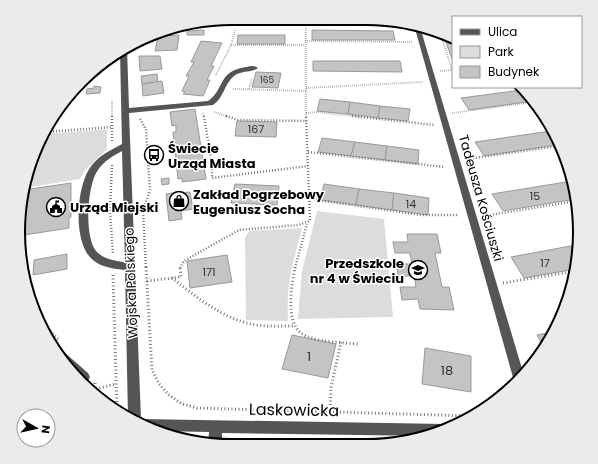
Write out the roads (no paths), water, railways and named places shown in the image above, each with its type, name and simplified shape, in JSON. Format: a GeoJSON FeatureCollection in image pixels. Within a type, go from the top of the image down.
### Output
{"type":"FeatureCollection","features":[{"type":"Feature","properties":{"kind":"street","name":"Tadeusza Kościuszki"},"geometry":{"type":"LineString","coordinates":[[419,32],[517,373]]}},
{"type":"Feature","properties":{"kind":"street","name":"Wojska Polskiego"},"geometry":{"type":"LineString","coordinates":[[123,56],[136,416]]}},
{"type":"Feature","properties":{"kind":"street"},"geometry":{"type":"LineString","coordinates":[[125,111],[210,102],[215,100],[231,73],[236,70],[254,68]]}},
{"type":"Feature","properties":{"kind":"street"},"geometry":{"type":"LineString","coordinates":[[126,145],[99,162],[87,181],[85,230],[87,244],[94,256],[113,264],[130,267]]}},
{"type":"Feature","properties":{"kind":"street","name":"Laskowicka"},"geometry":{"type":"LineString","coordinates":[[158,425],[427,430]]}},
{"type":"Feature","properties":{"kind":"street"},"geometry":{"type":"LineString","coordinates":[[215,439],[216,426]]}},
{"type":"Feature","properties":{"kind":"place","name":"Świecie Urząd Miasta"},"geometry":{"type":"Point","coordinates":[154,155]}},
{"type":"Feature","properties":{"kind":"place","name":"Zakład Pogrzebowy Eugeniusz Socha"},"geometry":{"type":"Point","coordinates":[179,201]}},
{"type":"Feature","properties":{"kind":"place","name":"Urząd Miejski"},"geometry":{"type":"Point","coordinates":[56,207]}},
{"type":"Feature","properties":{"kind":"place","name":"Przedszkole nr 4 w Świeciu"},"geometry":{"type":"Point","coordinates":[418,270]}}]}
